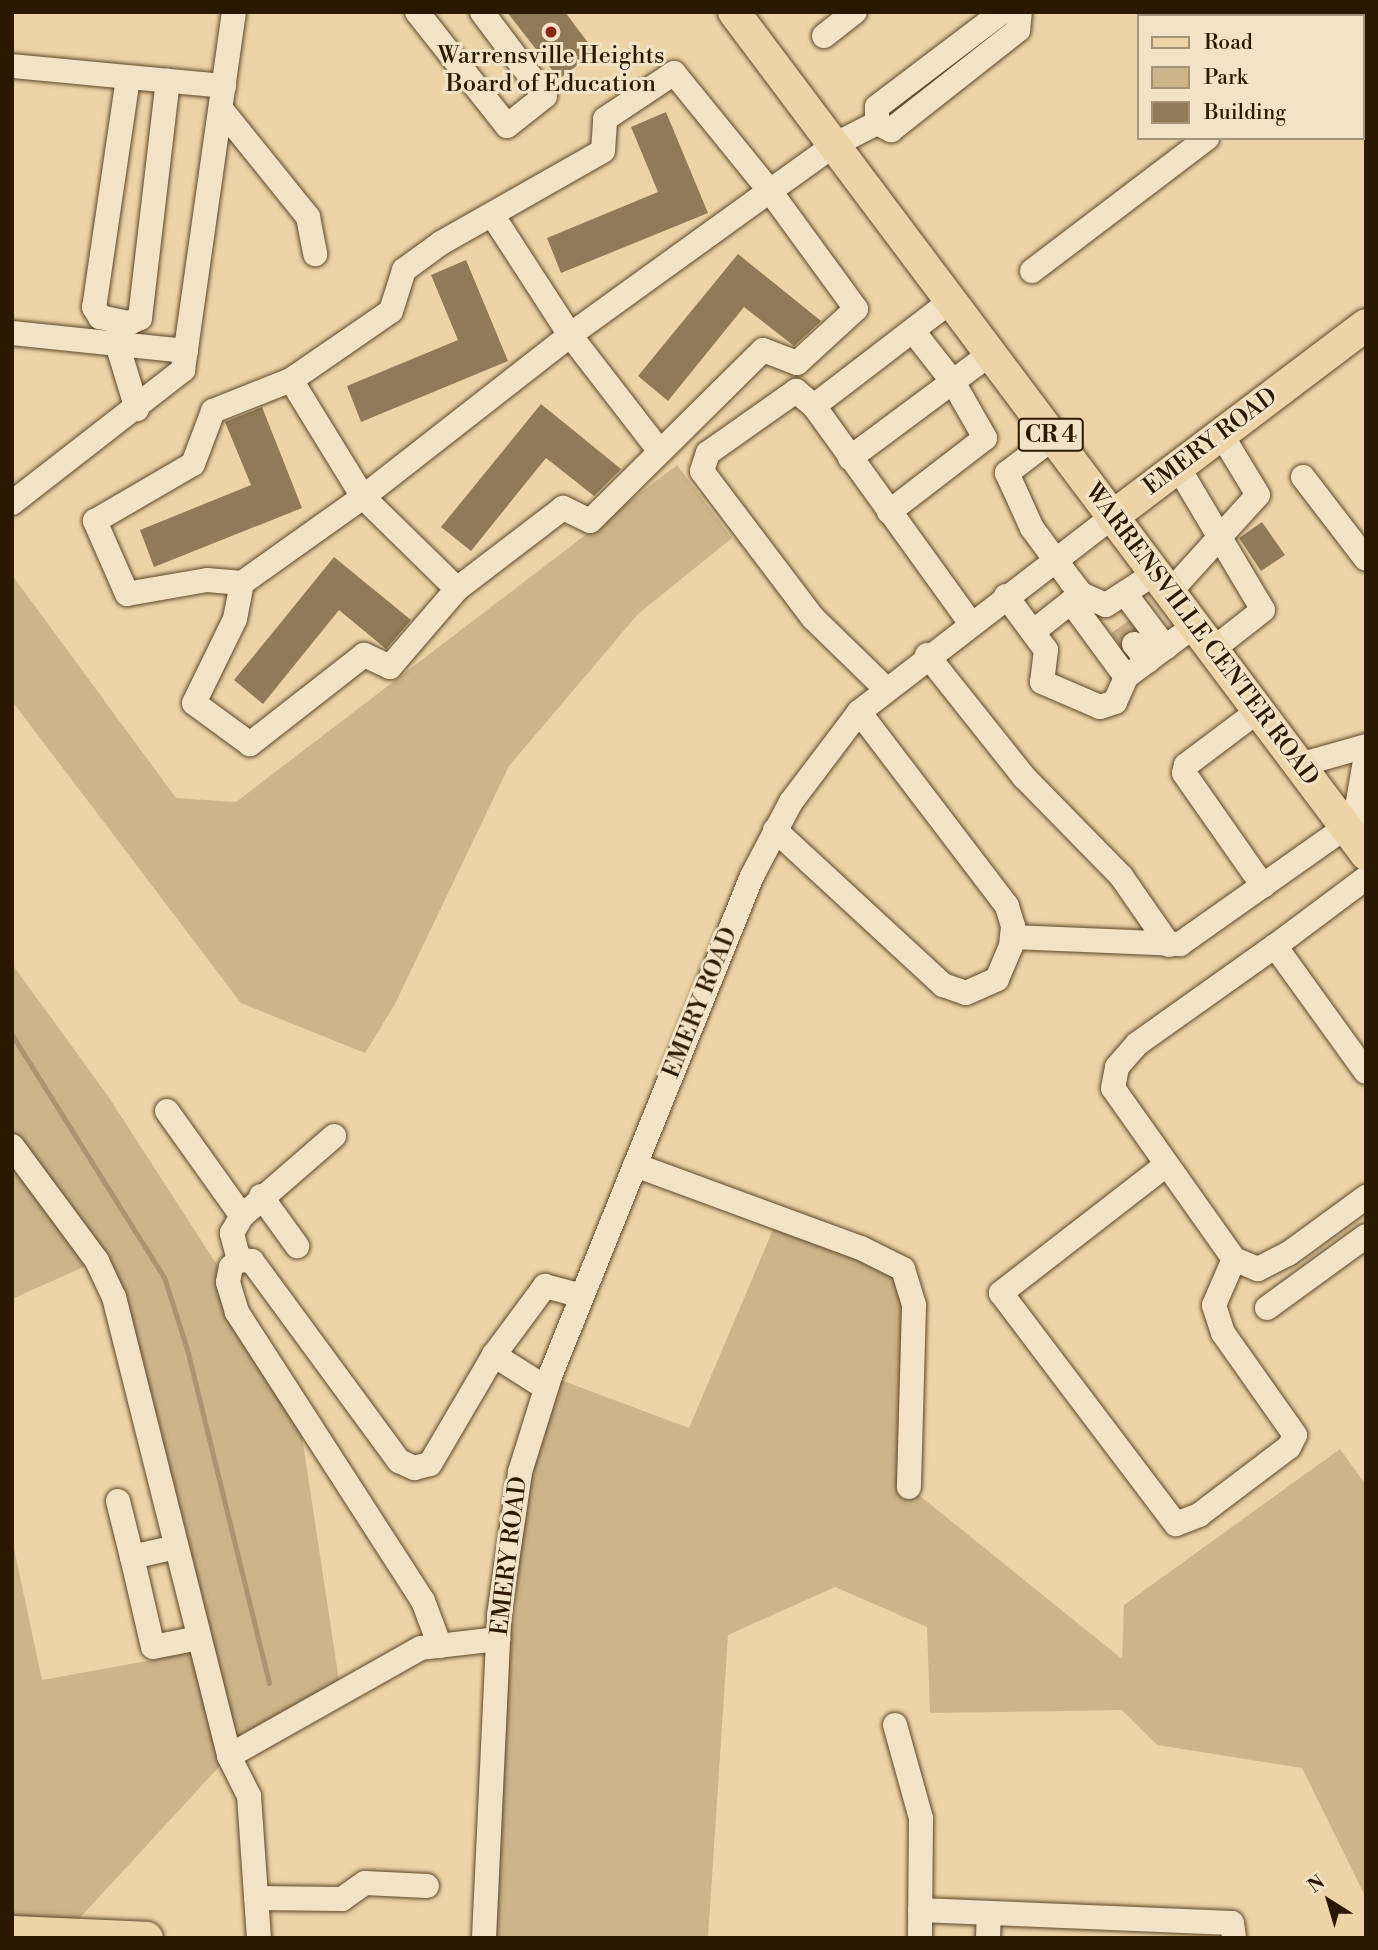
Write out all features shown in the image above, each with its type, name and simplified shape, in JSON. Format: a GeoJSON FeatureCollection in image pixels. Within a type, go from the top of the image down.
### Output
{"type":"FeatureCollection","features":[{"type":"Feature","properties":{"kind":"main road","name":"WARRENSVILLE CENTER ROAD"},"geometry":{"type":"LineString","coordinates":[[734,12],[1354,839]]}},
{"type":"Feature","properties":{"kind":"main road","name":"EMERY ROAD"},"geometry":{"type":"LineString","coordinates":[[1112,517],[1366,325]]}},
{"type":"Feature","properties":{"kind":"main road"},"geometry":{"type":"LineString","coordinates":[[12,1932],[147,1938]]}},
{"type":"Feature","properties":{"kind":"street"},"geometry":{"type":"LineString","coordinates":[[12,503],[175,380],[186,351],[234,12]]}},
{"type":"Feature","properties":{"kind":"street"},"geometry":{"type":"LineString","coordinates":[[417,12],[507,126],[545,96],[482,12]]}},
{"type":"Feature","properties":{"kind":"street"},"geometry":{"type":"LineString","coordinates":[[824,36],[855,12]]}},
{"type":"Feature","properties":{"kind":"street"},"geometry":{"type":"LineString","coordinates":[[877,123],[877,107],[1002,12]]}},
{"type":"Feature","properties":{"kind":"street"},"geometry":{"type":"LineString","coordinates":[[877,123],[891,130],[1018,30],[1020,12]]}},
{"type":"Feature","properties":{"kind":"street"},"geometry":{"type":"LineString","coordinates":[[12,66],[168,81],[223,98],[308,217],[315,254]]}},
{"type":"Feature","properties":{"kind":"street"},"geometry":{"type":"LineString","coordinates":[[242,583],[235,620],[194,703],[250,744],[364,655],[390,667],[457,589],[563,508],[590,521],[763,350],[797,363],[856,309],[770,191],[674,73],[605,120],[603,151],[404,270],[391,311],[291,380],[213,411],[193,464],[94,521],[127,594],[207,580],[242,583],[363,497],[569,335],[770,191],[834,145],[877,123]]}},
{"type":"Feature","properties":{"kind":"street"},"geometry":{"type":"LineString","coordinates":[[128,78],[94,306],[100,317],[129,323],[140,318],[168,81]]}},
{"type":"Feature","properties":{"kind":"street"},"geometry":{"type":"LineString","coordinates":[[1032,271],[1204,140]]}},
{"type":"Feature","properties":{"kind":"street"},"geometry":{"type":"LineString","coordinates":[[493,216],[569,335],[659,450]]}},
{"type":"Feature","properties":{"kind":"street"},"geometry":{"type":"LineString","coordinates":[[814,406],[951,301]]}},
{"type":"Feature","properties":{"kind":"street"},"geometry":{"type":"LineString","coordinates":[[889,512],[985,438],[953,382],[913,331]]}},
{"type":"Feature","properties":{"kind":"street"},"geometry":{"type":"LineString","coordinates":[[12,333],[118,347],[186,351]]}},
{"type":"Feature","properties":{"kind":"street"},"geometry":{"type":"LineString","coordinates":[[118,347],[137,409]]}},
{"type":"Feature","properties":{"kind":"street"},"geometry":{"type":"LineString","coordinates":[[850,458],[990,354]]}},
{"type":"Feature","properties":{"kind":"street"},"geometry":{"type":"LineString","coordinates":[[291,380],[363,497],[457,589]]}},
{"type":"Feature","properties":{"kind":"street"},"geometry":{"type":"LineString","coordinates":[[886,688],[813,618],[702,471],[708,453],[783,396],[796,390],[814,406],[970,622]]}},
{"type":"Feature","properties":{"kind":"street"},"geometry":{"type":"LineString","coordinates":[[1034,631],[1076,598],[1116,600],[1162,583],[1219,541],[1258,495],[1221,434]]}},
{"type":"Feature","properties":{"kind":"street"},"geometry":{"type":"LineString","coordinates":[[1053,438],[1007,473],[1032,528],[1055,559],[1076,598],[1126,677]]}},
{"type":"Feature","properties":{"kind":"street"},"geometry":{"type":"LineString","coordinates":[[1142,645],[1203,638],[1263,610],[1219,541],[1178,467]]}},
{"type":"Feature","properties":{"kind":"street"},"geometry":{"type":"LineString","coordinates":[[1303,477],[1366,559]]}},
{"type":"Feature","properties":{"kind":"street","name":"EMERY ROAD"},"geometry":{"type":"LineString","coordinates":[[484,1938],[498,1639],[513,1506],[545,1388],[775,830],[821,758],[859,712],[927,655],[1112,517]]}},
{"type":"Feature","properties":{"kind":"street"},"geometry":{"type":"LineString","coordinates":[[1006,596],[1046,650],[1040,676],[1049,686],[1109,706],[1142,645]]}},
{"type":"Feature","properties":{"kind":"street"},"geometry":{"type":"LineString","coordinates":[[1116,600],[1142,645]]}},
{"type":"Feature","properties":{"kind":"street"},"geometry":{"type":"LineString","coordinates":[[1116,600],[1142,645]]}},
{"type":"Feature","properties":{"kind":"street"},"geometry":{"type":"LineString","coordinates":[[927,655],[1024,777],[1121,876],[1169,945]]}},
{"type":"Feature","properties":{"kind":"street"},"geometry":{"type":"LineString","coordinates":[[775,830],[943,985],[966,993],[988,987],[997,979],[1012,937],[1007,906],[859,712]]}},
{"type":"Feature","properties":{"kind":"street"},"geometry":{"type":"LineString","coordinates":[[1258,712],[1186,765],[1184,773],[1263,886]]}},
{"type":"Feature","properties":{"kind":"street"},"geometry":{"type":"LineString","coordinates":[[1299,765],[1366,746]]}},
{"type":"Feature","properties":{"kind":"street"},"geometry":{"type":"LineString","coordinates":[[1012,937],[1180,944],[1263,886],[1354,839],[1366,755]]}},
{"type":"Feature","properties":{"kind":"street"},"geometry":{"type":"LineString","coordinates":[[1366,878],[1137,1044],[1117,1068],[1113,1088],[1234,1259],[1258,1269],[1288,1254],[1366,1197]]}},
{"type":"Feature","properties":{"kind":"street"},"geometry":{"type":"LineString","coordinates":[[1275,946],[1366,1072]]}},
{"type":"Feature","properties":{"kind":"street"},"geometry":{"type":"LineString","coordinates":[[167,1111],[242,1216]]}},
{"type":"Feature","properties":{"kind":"street"},"geometry":{"type":"LineString","coordinates":[[239,1260],[232,1233],[242,1216],[261,1196],[334,1136]]}},
{"type":"Feature","properties":{"kind":"street"},"geometry":{"type":"LineString","coordinates":[[12,1146],[97,1261],[114,1297],[229,1756],[249,1797],[259,1938]]}},
{"type":"Feature","properties":{"kind":"street"},"geometry":{"type":"LineString","coordinates":[[635,1165],[861,1248],[903,1269],[914,1305],[909,1487]]}},
{"type":"Feature","properties":{"kind":"street"},"geometry":{"type":"LineString","coordinates":[[1166,1165],[1001,1293],[1176,1524],[1199,1515],[1289,1447],[1295,1435],[1223,1333],[1214,1305],[1234,1259]]}},
{"type":"Feature","properties":{"kind":"street"},"geometry":{"type":"LineString","coordinates":[[261,1196],[297,1246]]}},
{"type":"Feature","properties":{"kind":"street"},"geometry":{"type":"LineString","coordinates":[[1267,1308],[1366,1236]]}},
{"type":"Feature","properties":{"kind":"street"},"geometry":{"type":"LineString","coordinates":[[440,1646],[424,1601],[237,1312],[228,1282],[230,1267],[239,1260],[252,1261],[399,1461],[414,1468],[429,1464],[494,1355],[545,1286],[582,1296]]}},
{"type":"Feature","properties":{"kind":"street"},"geometry":{"type":"LineString","coordinates":[[494,1355],[545,1388]]}},
{"type":"Feature","properties":{"kind":"street"},"geometry":{"type":"LineString","coordinates":[[118,1501],[153,1647],[199,1638]]}},
{"type":"Feature","properties":{"kind":"street"},"geometry":{"type":"LineString","coordinates":[[132,1557],[176,1548]]}},
{"type":"Feature","properties":{"kind":"street"},"geometry":{"type":"LineString","coordinates":[[229,1756],[421,1648],[498,1639]]}},
{"type":"Feature","properties":{"kind":"street"},"geometry":{"type":"LineString","coordinates":[[895,1725],[922,1818],[920,1938]]}},
{"type":"Feature","properties":{"kind":"street"},"geometry":{"type":"LineString","coordinates":[[256,1898],[342,1899],[365,1883],[427,1885]]}},
{"type":"Feature","properties":{"kind":"street"},"geometry":{"type":"LineString","coordinates":[[920,1910],[989,1913],[1127,1928],[1232,1923],[1234,1938]]}},
{"type":"Feature","properties":{"kind":"street"},"geometry":{"type":"LineString","coordinates":[[988,1938],[989,1913]]}},
{"type":"Feature","properties":{"kind":"green space"},"geometry":{"type":"Polygon","coordinates":[[[677,465],[732,538],[638,614],[509,766],[395,1004],[365,1053],[241,1003],[12,701],[12,575],[176,798],[236,802],[677,465]]]}},
{"type":"Feature","properties":{"kind":"green space"},"geometry":{"type":"Polygon","coordinates":[[[12,964],[108,1096],[228,1282],[298,1410],[341,1694],[229,1756],[64,1935],[12,1932],[12,1539],[42,1680],[202,1651],[97,1261],[12,1299],[12,964]]]}},
{"type":"Feature","properties":{"kind":"green space"},"geometry":{"type":"Polygon","coordinates":[[[778,1218],[903,1269],[909,1487],[1122,1659],[1124,1605],[1340,1449],[1366,1485],[1366,1898],[1302,1768],[1157,1745],[1122,1710],[930,1713],[927,1627],[835,1587],[728,1635],[708,1938],[484,1938],[499,1615],[550,1376],[689,1428],[778,1218]]]}},
{"type":"Feature","properties":{"kind":"building","name":"Warrensville Heights Board of Education"},"geometry":{"type":"Polygon","coordinates":[[[507,12],[565,12],[595,52],[559,79],[507,12]]]}},
{"type":"Feature","properties":{"kind":"building"},"geometry":{"type":"Polygon","coordinates":[[[666,112],[708,213],[561,273],[547,238],[658,192],[631,127],[666,112]]]}},
{"type":"Feature","properties":{"kind":"building"},"geometry":{"type":"Polygon","coordinates":[[[738,254],[821,321],[794,346],[744,307],[668,401],[638,376],[738,254]]]}},
{"type":"Feature","properties":{"kind":"building"},"geometry":{"type":"Polygon","coordinates":[[[466,260],[508,361],[361,422],[347,386],[458,340],[431,275],[466,260]]]}},
{"type":"Feature","properties":{"kind":"building"},"geometry":{"type":"Polygon","coordinates":[[[541,404],[621,469],[594,496],[546,458],[471,551],[441,527],[541,404]]]}},
{"type":"Feature","properties":{"kind":"building"},"geometry":{"type":"Polygon","coordinates":[[[262,407],[302,508],[154,567],[140,530],[251,485],[225,422],[262,407]]]}},
{"type":"Feature","properties":{"kind":"building"},"geometry":{"type":"Polygon","coordinates":[[[1262,522],[1285,555],[1261,571],[1239,538],[1262,522]]]}},
{"type":"Feature","properties":{"kind":"building"},"geometry":{"type":"Polygon","coordinates":[[[334,557],[411,620],[386,649],[339,610],[263,704],[234,680],[334,557]]]}},
{"type":"Feature","properties":{"kind":"waterway"},"geometry":{"type":"LineString","coordinates":[[12,1035],[164,1277],[187,1349],[269,1683]]}},
{"type":"Feature","properties":{"kind":"tunnel"},"geometry":{"type":"LineString","coordinates":[[1121,626],[1134,644]]}},
{"type":"Feature","properties":{"kind":"place","name":"Warrensville Heights Board of Education"},"geometry":{"type":"Point","coordinates":[551,32]}}]}
